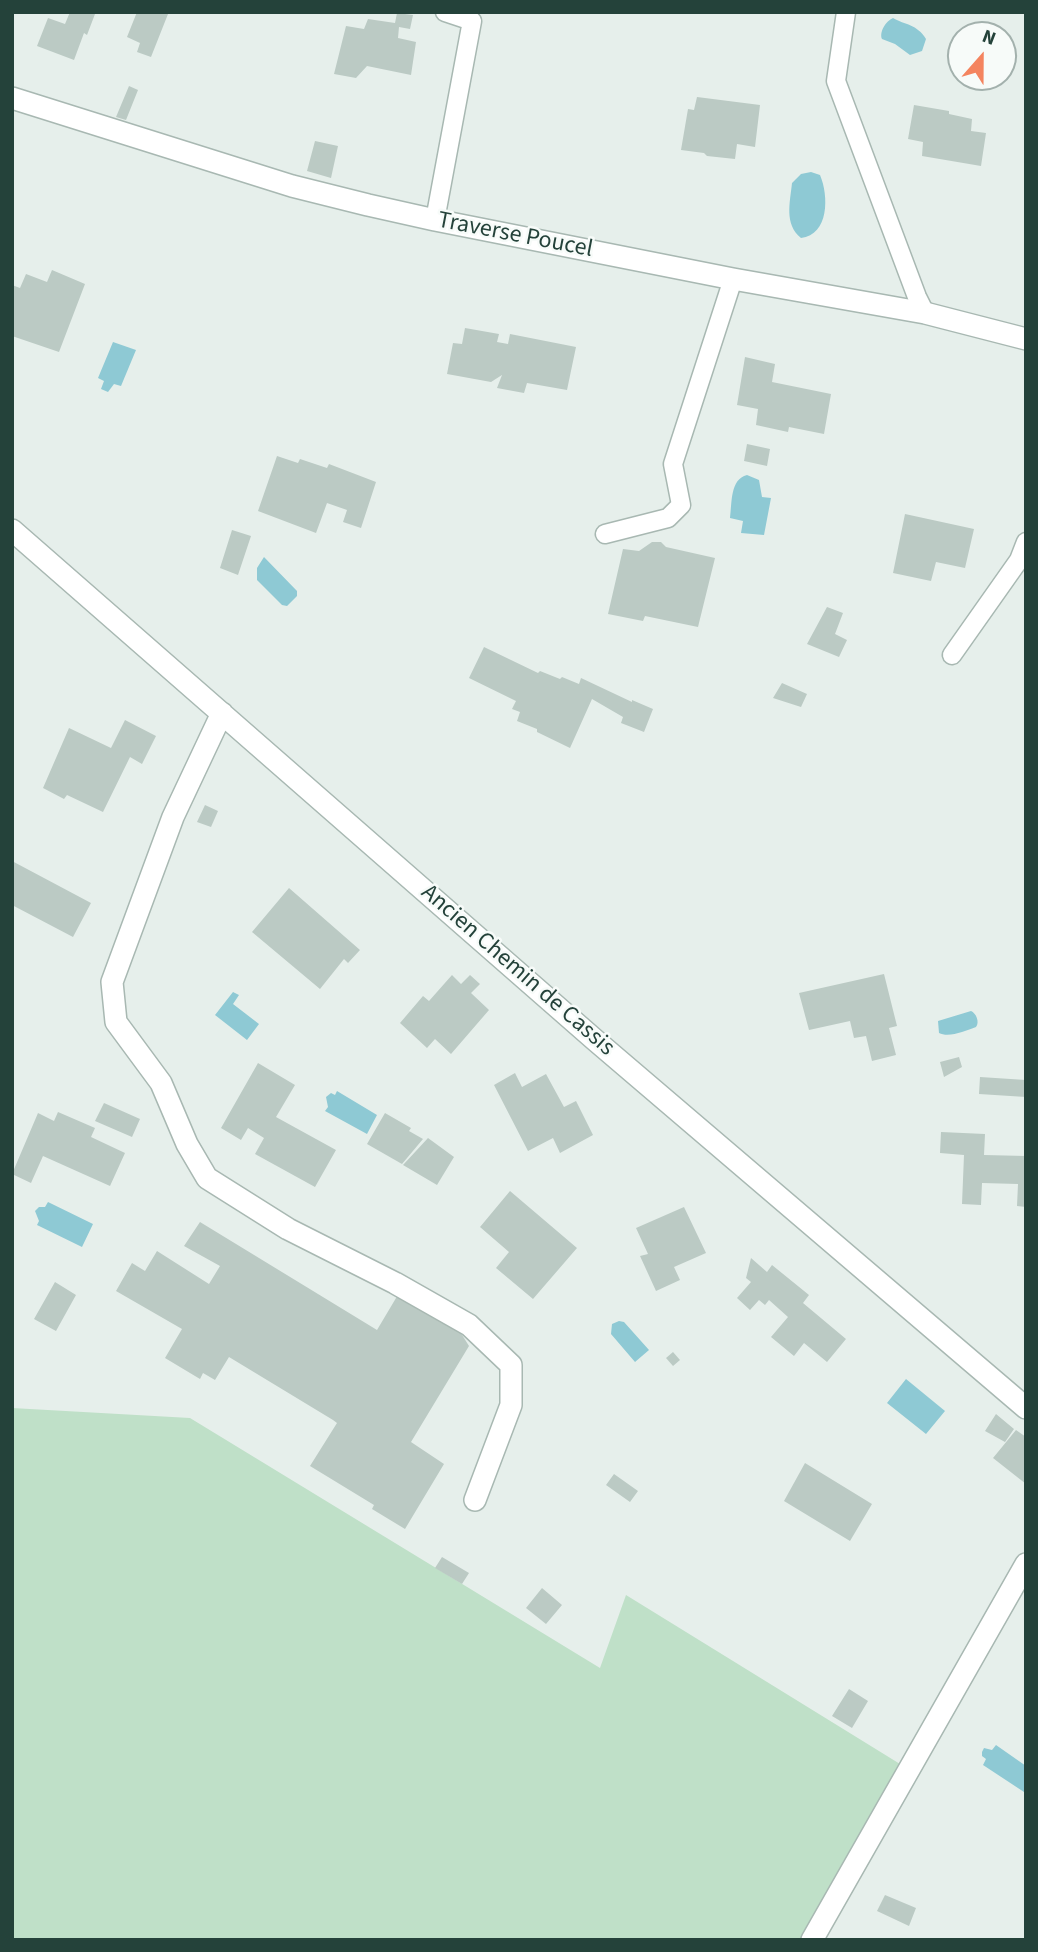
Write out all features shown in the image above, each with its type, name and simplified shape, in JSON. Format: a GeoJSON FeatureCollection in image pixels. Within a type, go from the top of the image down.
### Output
{"type":"FeatureCollection","features":[{"type":"Feature","properties":{"kind":"street","name":"Traverse Poucel"},"geometry":{"type":"LineString","coordinates":[[12,98],[292,186],[435,220],[733,279],[925,313],[1026,339]]}},
{"type":"Feature","properties":{"kind":"street","name":"Ancien Chemin de Cassis"},"geometry":{"type":"LineString","coordinates":[[12,530],[595,1040],[1026,1408]]}},
{"type":"Feature","properties":{"kind":"street"},"geometry":{"type":"LineString","coordinates":[[222,713],[173,817],[112,982],[116,1022],[161,1083],[187,1144],[207,1178],[288,1229],[395,1283],[469,1325],[511,1365],[511,1405],[475,1500]]}},
{"type":"Feature","properties":{"kind":"street"},"geometry":{"type":"LineString","coordinates":[[812,1940],[1026,1564]]}},
{"type":"Feature","properties":{"kind":"lane"},"geometry":{"type":"LineString","coordinates":[[435,220],[473,17],[444,12]]}},
{"type":"Feature","properties":{"kind":"lane"},"geometry":{"type":"LineString","coordinates":[[846,12],[836,81],[925,313]]}},
{"type":"Feature","properties":{"kind":"lane"},"geometry":{"type":"LineString","coordinates":[[605,534],[668,518],[681,505],[673,464],[733,279]]}},
{"type":"Feature","properties":{"kind":"lane"},"geometry":{"type":"LineString","coordinates":[[952,654],[1019,561],[1026,542]]}},
{"type":"Feature","properties":{"kind":"green space"},"geometry":{"type":"Polygon","coordinates":[[[12,1408],[190,1418],[600,1668],[626,1595],[913,1772],[811,1940],[12,1940],[12,1408]]]}},
{"type":"Feature","properties":{"kind":"water"},"geometry":{"type":"Polygon","coordinates":[[[893,18],[922,34],[926,39],[922,51],[910,55],[895,44],[882,39],[884,27],[893,18]]]}},
{"type":"Feature","properties":{"kind":"water"},"geometry":{"type":"Polygon","coordinates":[[[811,172],[820,175],[823,184],[824,213],[817,230],[801,238],[790,220],[792,183],[801,174],[811,172]]]}},
{"type":"Feature","properties":{"kind":"water"},"geometry":{"type":"Polygon","coordinates":[[[113,342],[136,350],[121,386],[114,384],[108,392],[101,389],[104,381],[98,378],[113,342]]]}},
{"type":"Feature","properties":{"kind":"water"},"geometry":{"type":"Polygon","coordinates":[[[747,475],[759,480],[762,497],[771,498],[764,535],[741,533],[743,521],[730,518],[735,486],[741,477],[747,475]]]}},
{"type":"Feature","properties":{"kind":"water"},"geometry":{"type":"Polygon","coordinates":[[[264,557],[297,591],[297,596],[287,606],[282,605],[257,580],[257,568],[264,557]]]}},
{"type":"Feature","properties":{"kind":"water"},"geometry":{"type":"Polygon","coordinates":[[[233,992],[239,995],[233,1004],[259,1024],[247,1040],[215,1015],[233,992]]]}},
{"type":"Feature","properties":{"kind":"water"},"geometry":{"type":"Polygon","coordinates":[[[971,1011],[977,1018],[976,1027],[952,1034],[939,1033],[938,1021],[971,1011]]]}},
{"type":"Feature","properties":{"kind":"water"},"geometry":{"type":"Polygon","coordinates":[[[337,1091],[377,1115],[367,1134],[325,1111],[328,1107],[326,1097],[331,1093],[335,1095],[337,1091]]]}},
{"type":"Feature","properties":{"kind":"water"},"geometry":{"type":"Polygon","coordinates":[[[48,1202],[93,1224],[82,1247],[37,1225],[39,1221],[35,1211],[39,1207],[45,1207],[48,1202]]]}},
{"type":"Feature","properties":{"kind":"water"},"geometry":{"type":"Polygon","coordinates":[[[624,1322],[649,1350],[635,1362],[611,1334],[612,1324],[624,1322]]]}},
{"type":"Feature","properties":{"kind":"water"},"geometry":{"type":"Polygon","coordinates":[[[906,1379],[945,1411],[926,1434],[887,1403],[906,1379]]]}},
{"type":"Feature","properties":{"kind":"water"},"geometry":{"type":"Polygon","coordinates":[[[996,1745],[1026,1766],[1024,1792],[983,1765],[986,1759],[982,1756],[984,1748],[992,1750],[996,1745]]]}},
{"type":"Feature","properties":{"kind":"building"},"geometry":{"type":"Polygon","coordinates":[[[70,12],[95,14],[87,35],[84,33],[74,60],[37,46],[48,18],[65,24],[70,12]]]}},
{"type":"Feature","properties":{"kind":"building"},"geometry":{"type":"Polygon","coordinates":[[[137,12],[168,14],[151,57],[137,52],[140,43],[127,37],[137,12]]]}},
{"type":"Feature","properties":{"kind":"building"},"geometry":{"type":"Polygon","coordinates":[[[397,13],[413,15],[410,29],[399,27],[398,38],[416,42],[411,75],[367,66],[356,78],[334,74],[346,26],[364,29],[368,19],[395,23],[397,13]]]}},
{"type":"Feature","properties":{"kind":"building"},"geometry":{"type":"Polygon","coordinates":[[[129,86],[138,90],[126,120],[116,117],[129,86]]]}},
{"type":"Feature","properties":{"kind":"building"},"geometry":{"type":"Polygon","coordinates":[[[697,97],[760,105],[755,147],[737,144],[735,159],[681,150],[688,109],[694,110],[697,97]]]}},
{"type":"Feature","properties":{"kind":"building"},"geometry":{"type":"Polygon","coordinates":[[[914,105],[949,111],[949,114],[972,119],[971,131],[986,133],[981,166],[922,156],[923,142],[908,139],[914,105]]]}},
{"type":"Feature","properties":{"kind":"building"},"geometry":{"type":"Polygon","coordinates":[[[315,141],[338,146],[331,178],[307,171],[315,141]]]}},
{"type":"Feature","properties":{"kind":"building"},"geometry":{"type":"Polygon","coordinates":[[[52,270],[85,284],[59,352],[12,336],[12,285],[20,288],[26,274],[47,282],[52,270]]]}},
{"type":"Feature","properties":{"kind":"building"},"geometry":{"type":"Polygon","coordinates":[[[465,328],[499,334],[497,342],[508,344],[510,334],[576,347],[567,390],[527,383],[524,393],[497,388],[502,375],[491,382],[447,374],[453,343],[462,344],[465,328]]]}},
{"type":"Feature","properties":{"kind":"building"},"geometry":{"type":"Polygon","coordinates":[[[745,357],[775,364],[772,382],[831,394],[824,434],[789,427],[788,432],[756,425],[758,409],[737,405],[745,357]]]}},
{"type":"Feature","properties":{"kind":"building"},"geometry":{"type":"Polygon","coordinates":[[[747,444],[770,449],[767,466],[744,461],[747,444]]]}},
{"type":"Feature","properties":{"kind":"building"},"geometry":{"type":"Polygon","coordinates":[[[277,456],[298,463],[300,459],[327,468],[329,464],[376,482],[361,528],[343,522],[347,510],[327,503],[316,533],[258,511],[277,456]]]}},
{"type":"Feature","properties":{"kind":"building"},"geometry":{"type":"Polygon","coordinates":[[[905,514],[974,529],[965,568],[936,562],[931,581],[893,573],[905,514]]]}},
{"type":"Feature","properties":{"kind":"building"},"geometry":{"type":"Polygon","coordinates":[[[232,530],[251,536],[238,575],[220,568],[232,530]]]}},
{"type":"Feature","properties":{"kind":"building"},"geometry":{"type":"Polygon","coordinates":[[[652,542],[661,542],[666,547],[715,558],[698,627],[645,616],[643,621],[608,614],[623,549],[639,551],[652,542]]]}},
{"type":"Feature","properties":{"kind":"building"},"geometry":{"type":"Polygon","coordinates":[[[827,607],[843,613],[835,634],[847,640],[839,657],[807,644],[827,607]]]}},
{"type":"Feature","properties":{"kind":"building"},"geometry":{"type":"Polygon","coordinates":[[[484,647],[538,673],[540,671],[579,684],[581,678],[653,709],[644,732],[621,723],[623,717],[592,699],[570,748],[537,732],[537,729],[517,721],[520,712],[512,709],[516,701],[469,678],[484,647]]]}},
{"type":"Feature","properties":{"kind":"building"},"geometry":{"type":"Polygon","coordinates":[[[782,683],[807,694],[801,707],[773,698],[782,683]]]}},
{"type":"Feature","properties":{"kind":"building"},"geometry":{"type":"Polygon","coordinates":[[[125,720],[156,736],[142,764],[130,757],[103,812],[67,795],[64,799],[43,788],[69,728],[111,748],[125,720]]]}},
{"type":"Feature","properties":{"kind":"building"},"geometry":{"type":"Polygon","coordinates":[[[205,805],[218,811],[211,827],[197,822],[205,805]]]}},
{"type":"Feature","properties":{"kind":"building"},"geometry":{"type":"Polygon","coordinates":[[[12,861],[91,903],[73,937],[12,905],[12,861]]]}},
{"type":"Feature","properties":{"kind":"building"},"geometry":{"type":"Polygon","coordinates":[[[289,888],[360,950],[348,963],[344,959],[320,989],[252,932],[289,888]]]}},
{"type":"Feature","properties":{"kind":"building"},"geometry":{"type":"Polygon","coordinates":[[[884,974],[897,1026],[889,1028],[896,1055],[872,1061],[866,1036],[854,1038],[850,1021],[809,1030],[799,993],[884,974]]]}},
{"type":"Feature","properties":{"kind":"building"},"geometry":{"type":"Polygon","coordinates":[[[452,975],[461,984],[470,975],[480,984],[471,993],[489,1010],[451,1054],[435,1039],[427,1048],[400,1023],[423,996],[429,1001],[452,975]]]}},
{"type":"Feature","properties":{"kind":"building"},"geometry":{"type":"Polygon","coordinates":[[[959,1057],[962,1067],[944,1077],[940,1062],[959,1057]]]}},
{"type":"Feature","properties":{"kind":"building"},"geometry":{"type":"Polygon","coordinates":[[[258,1063],[295,1085],[276,1117],[336,1150],[315,1187],[255,1154],[264,1138],[248,1128],[241,1140],[221,1128],[258,1063]]]}},
{"type":"Feature","properties":{"kind":"building"},"geometry":{"type":"Polygon","coordinates":[[[515,1073],[522,1087],[546,1074],[564,1107],[576,1101],[593,1135],[560,1153],[553,1138],[528,1151],[494,1085],[515,1073]]]}},
{"type":"Feature","properties":{"kind":"building"},"geometry":{"type":"Polygon","coordinates":[[[980,1077],[1026,1080],[1026,1097],[979,1094],[980,1077]]]}},
{"type":"Feature","properties":{"kind":"building"},"geometry":{"type":"Polygon","coordinates":[[[104,1103],[140,1119],[132,1137],[95,1121],[104,1103]]]}},
{"type":"Feature","properties":{"kind":"building"},"geometry":{"type":"Polygon","coordinates":[[[58,1112],[95,1128],[91,1137],[125,1153],[110,1186],[43,1156],[31,1183],[12,1174],[38,1113],[54,1121],[58,1112]]]}},
{"type":"Feature","properties":{"kind":"building"},"geometry":{"type":"Polygon","coordinates":[[[385,1113],[411,1128],[409,1131],[423,1139],[402,1164],[367,1144],[385,1113]]]}},
{"type":"Feature","properties":{"kind":"building"},"geometry":{"type":"Polygon","coordinates":[[[941,1132],[985,1134],[984,1155],[1026,1156],[1026,1207],[1017,1206],[1018,1184],[982,1183],[981,1205],[962,1204],[964,1155],[940,1153],[941,1132]]]}},
{"type":"Feature","properties":{"kind":"building"},"geometry":{"type":"Polygon","coordinates":[[[428,1138],[454,1157],[437,1185],[403,1165],[428,1138]]]}},
{"type":"Feature","properties":{"kind":"building"},"geometry":{"type":"Polygon","coordinates":[[[510,1191],[577,1248],[533,1299],[496,1268],[509,1252],[480,1227],[510,1191]]]}},
{"type":"Feature","properties":{"kind":"building"},"geometry":{"type":"Polygon","coordinates":[[[684,1207],[706,1253],[674,1267],[680,1280],[656,1291],[640,1256],[648,1254],[636,1228],[684,1207]]]}},
{"type":"Feature","properties":{"kind":"building"},"geometry":{"type":"Polygon","coordinates":[[[200,1222],[377,1330],[399,1293],[459,1330],[469,1346],[411,1442],[444,1464],[405,1529],[372,1509],[374,1505],[310,1466],[337,1423],[229,1357],[215,1380],[203,1373],[200,1379],[165,1358],[182,1329],[116,1291],[132,1263],[145,1271],[157,1251],[209,1284],[220,1266],[184,1246],[200,1222]]]}},
{"type":"Feature","properties":{"kind":"building"},"geometry":{"type":"Polygon","coordinates":[[[751,1258],[767,1272],[772,1265],[809,1295],[803,1303],[846,1339],[827,1362],[804,1343],[794,1356],[771,1337],[788,1317],[769,1300],[765,1305],[759,1300],[750,1310],[737,1298],[751,1282],[746,1278],[751,1258]]]}},
{"type":"Feature","properties":{"kind":"building"},"geometry":{"type":"Polygon","coordinates":[[[55,1282],[76,1295],[56,1331],[34,1319],[55,1282]]]}},
{"type":"Feature","properties":{"kind":"building"},"geometry":{"type":"Polygon","coordinates":[[[673,1352],[680,1360],[673,1366],[666,1358],[673,1352]]]}},
{"type":"Feature","properties":{"kind":"building"},"geometry":{"type":"Polygon","coordinates":[[[996,1414],[1014,1429],[1005,1442],[985,1431],[996,1414]]]}},
{"type":"Feature","properties":{"kind":"building"},"geometry":{"type":"Polygon","coordinates":[[[1016,1430],[1026,1437],[1026,1484],[993,1458],[1016,1430]]]}},
{"type":"Feature","properties":{"kind":"building"},"geometry":{"type":"Polygon","coordinates":[[[805,1463],[872,1504],[850,1541],[784,1501],[805,1463]]]}},
{"type":"Feature","properties":{"kind":"building"},"geometry":{"type":"Polygon","coordinates":[[[614,1474],[638,1491],[630,1502],[606,1485],[614,1474]]]}},
{"type":"Feature","properties":{"kind":"building"},"geometry":{"type":"Polygon","coordinates":[[[442,1557],[469,1573],[462,1584],[435,1568],[442,1557]]]}},
{"type":"Feature","properties":{"kind":"building"},"geometry":{"type":"Polygon","coordinates":[[[542,1588],[562,1605],[546,1624],[526,1608],[542,1588]]]}},
{"type":"Feature","properties":{"kind":"building"},"geometry":{"type":"Polygon","coordinates":[[[849,1689],[868,1701],[852,1728],[832,1716],[849,1689]]]}},
{"type":"Feature","properties":{"kind":"building"},"geometry":{"type":"Polygon","coordinates":[[[885,1895],[916,1908],[909,1926],[877,1911],[885,1895]]]}}]}
